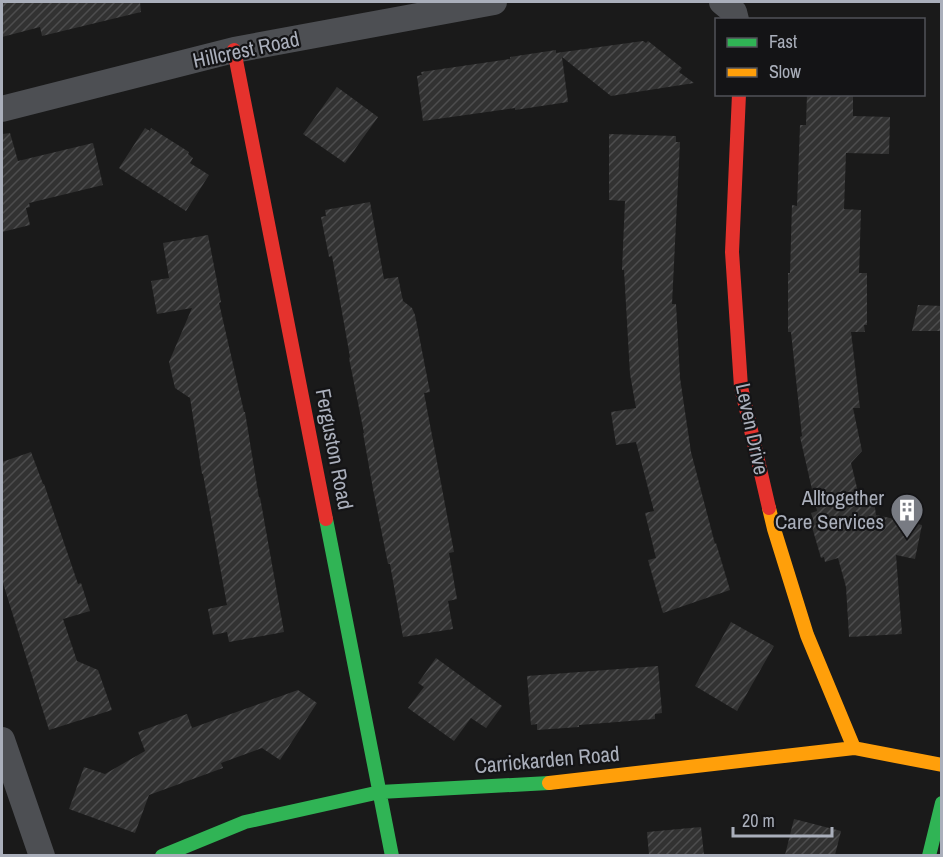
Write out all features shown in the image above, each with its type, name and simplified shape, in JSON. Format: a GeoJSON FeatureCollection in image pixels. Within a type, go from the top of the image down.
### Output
{"type":"FeatureCollection","features":[{"type":"Feature","properties":{"kind":"street","name":"Hillcrest Road"},"geometry":{"type":"LineString","coordinates":[[2,109],[234,50],[494,2]]}},
{"type":"Feature","properties":{"kind":"street"},"geometry":{"type":"LineString","coordinates":[[722,2],[734,12],[736,18]]}},
{"type":"Feature","properties":{"kind":"street","name":"Ferguston Road"},"geometry":{"type":"LineString","coordinates":[[234,50],[392,855]]}},
{"type":"Feature","properties":{"kind":"street","name":"Leven Drive"},"geometry":{"type":"LineString","coordinates":[[739,96],[732,252],[741,387],[774,529],[807,635],[854,748]]}},
{"type":"Feature","properties":{"kind":"street"},"geometry":{"type":"LineString","coordinates":[[2,740],[42,855]]}},
{"type":"Feature","properties":{"kind":"street","name":"Carrickarden Road"},"geometry":{"type":"LineString","coordinates":[[162,855],[245,822],[380,792],[560,782],[854,748],[942,765]]}},
{"type":"Feature","properties":{"kind":"street"},"geometry":{"type":"LineString","coordinates":[[929,855],[942,803]]}},
{"type":"Feature","properties":{"kind":"building"},"geometry":{"type":"Polygon","coordinates":[[[2,2],[140,2],[141,12],[42,36],[40,27],[2,37],[2,2]]]}},
{"type":"Feature","properties":{"kind":"building"},"geometry":{"type":"Polygon","coordinates":[[[643,41],[646,43],[648,41],[682,68],[679,72],[694,83],[611,96],[562,57],[568,102],[423,121],[417,76],[422,75],[421,72],[556,50],[556,53],[643,41]]]}},
{"type":"Feature","properties":{"kind":"building"},"geometry":{"type":"Polygon","coordinates":[[[337,87],[378,117],[345,163],[303,134],[337,87]]]}},
{"type":"Feature","properties":{"kind":"building"},"geometry":{"type":"Polygon","coordinates":[[[807,96],[853,96],[853,116],[890,117],[889,154],[846,153],[844,209],[861,210],[859,273],[867,273],[867,325],[864,325],[865,332],[851,332],[860,408],[853,408],[862,451],[851,463],[858,492],[874,501],[876,515],[922,525],[915,559],[896,555],[902,634],[849,637],[846,587],[838,558],[825,562],[824,557],[821,558],[810,520],[813,519],[811,513],[817,511],[800,437],[802,436],[791,332],[788,332],[788,273],[790,273],[792,205],[797,206],[800,125],[806,125],[807,96]]]}},
{"type":"Feature","properties":{"kind":"building"},"geometry":{"type":"Polygon","coordinates":[[[145,128],[150,131],[151,128],[189,152],[188,154],[193,158],[190,163],[209,175],[186,211],[119,168],[145,128]]]}},
{"type":"Feature","properties":{"kind":"building"},"geometry":{"type":"Polygon","coordinates":[[[10,133],[18,161],[93,143],[103,185],[29,203],[30,207],[26,208],[30,225],[2,232],[2,134],[10,133]]]}},
{"type":"Feature","properties":{"kind":"building"},"geometry":{"type":"Polygon","coordinates":[[[609,134],[676,136],[676,142],[680,142],[672,304],[676,304],[680,378],[691,452],[715,544],[730,590],[663,613],[648,560],[656,558],[645,513],[654,511],[636,442],[616,445],[611,412],[636,408],[630,374],[624,270],[622,270],[625,201],[609,200],[609,134]]]}},
{"type":"Feature","properties":{"kind":"building"},"geometry":{"type":"Polygon","coordinates":[[[370,202],[384,279],[398,277],[403,301],[412,308],[415,315],[430,392],[424,393],[454,552],[449,553],[457,599],[448,601],[453,629],[403,637],[373,489],[332,256],[329,257],[321,217],[326,216],[325,210],[370,202]]]}},
{"type":"Feature","properties":{"kind":"building"},"geometry":{"type":"Polygon","coordinates":[[[208,235],[221,302],[219,303],[245,412],[284,632],[229,642],[227,632],[213,635],[208,609],[227,605],[190,398],[175,388],[169,362],[192,308],[157,314],[151,281],[169,278],[163,243],[208,235]]]}},
{"type":"Feature","properties":{"kind":"building"},"geometry":{"type":"Polygon","coordinates":[[[918,305],[942,306],[942,331],[912,331],[918,305]]]}},
{"type":"Feature","properties":{"kind":"building"},"geometry":{"type":"Polygon","coordinates":[[[31,452],[78,584],[81,583],[90,611],[63,619],[77,661],[98,670],[112,710],[49,730],[2,580],[2,462],[31,452]]]}},
{"type":"Feature","properties":{"kind":"building"},"geometry":{"type":"Polygon","coordinates":[[[731,622],[774,646],[737,711],[695,686],[731,622]]]}},
{"type":"Feature","properties":{"kind":"building"},"geometry":{"type":"Polygon","coordinates":[[[436,658],[502,706],[486,728],[471,718],[454,741],[408,708],[424,687],[418,683],[436,658]]]}},
{"type":"Feature","properties":{"kind":"building"},"geometry":{"type":"Polygon","coordinates":[[[658,666],[662,713],[655,714],[655,719],[537,730],[537,724],[531,725],[527,676],[658,666]]]}},
{"type":"Feature","properties":{"kind":"building"},"geometry":{"type":"Polygon","coordinates":[[[298,690],[317,703],[280,760],[262,748],[221,763],[223,768],[149,795],[135,833],[69,809],[84,767],[105,774],[145,751],[138,732],[187,714],[192,728],[298,690]]]}},
{"type":"Feature","properties":{"kind":"building"},"geometry":{"type":"Polygon","coordinates":[[[794,819],[841,831],[835,855],[785,855],[794,819]]]}},
{"type":"Feature","properties":{"kind":"building"},"geometry":{"type":"Polygon","coordinates":[[[701,827],[704,855],[649,855],[647,832],[701,827]]]}},
{"type":"Feature","properties":{"kind":"traffic: fast"},"geometry":{"type":"LineString","coordinates":[[326,519],[392,856]]}},
{"type":"Feature","properties":{"kind":"traffic: fast"},"geometry":{"type":"LineString","coordinates":[[162,856],[245,822],[380,792],[549,783]]}},
{"type":"Feature","properties":{"kind":"traffic: fast"},"geometry":{"type":"LineString","coordinates":[[929,856],[942,803]]}},
{"type":"Feature","properties":{"kind":"traffic: slow"},"geometry":{"type":"LineString","coordinates":[[769,508],[807,635],[854,748]]}},
{"type":"Feature","properties":{"kind":"traffic: slow"},"geometry":{"type":"LineString","coordinates":[[549,783],[854,748],[942,765]]}},
{"type":"Feature","properties":{"kind":"traffic: jam"},"geometry":{"type":"LineString","coordinates":[[234,50],[326,519]]}},
{"type":"Feature","properties":{"kind":"traffic: jam"},"geometry":{"type":"LineString","coordinates":[[739,96],[732,252],[741,387],[769,508]]}},
{"type":"Feature","properties":{"kind":"place","name":"Alltogether Care Services"},"geometry":{"type":"Point","coordinates":[907,539]}}]}
